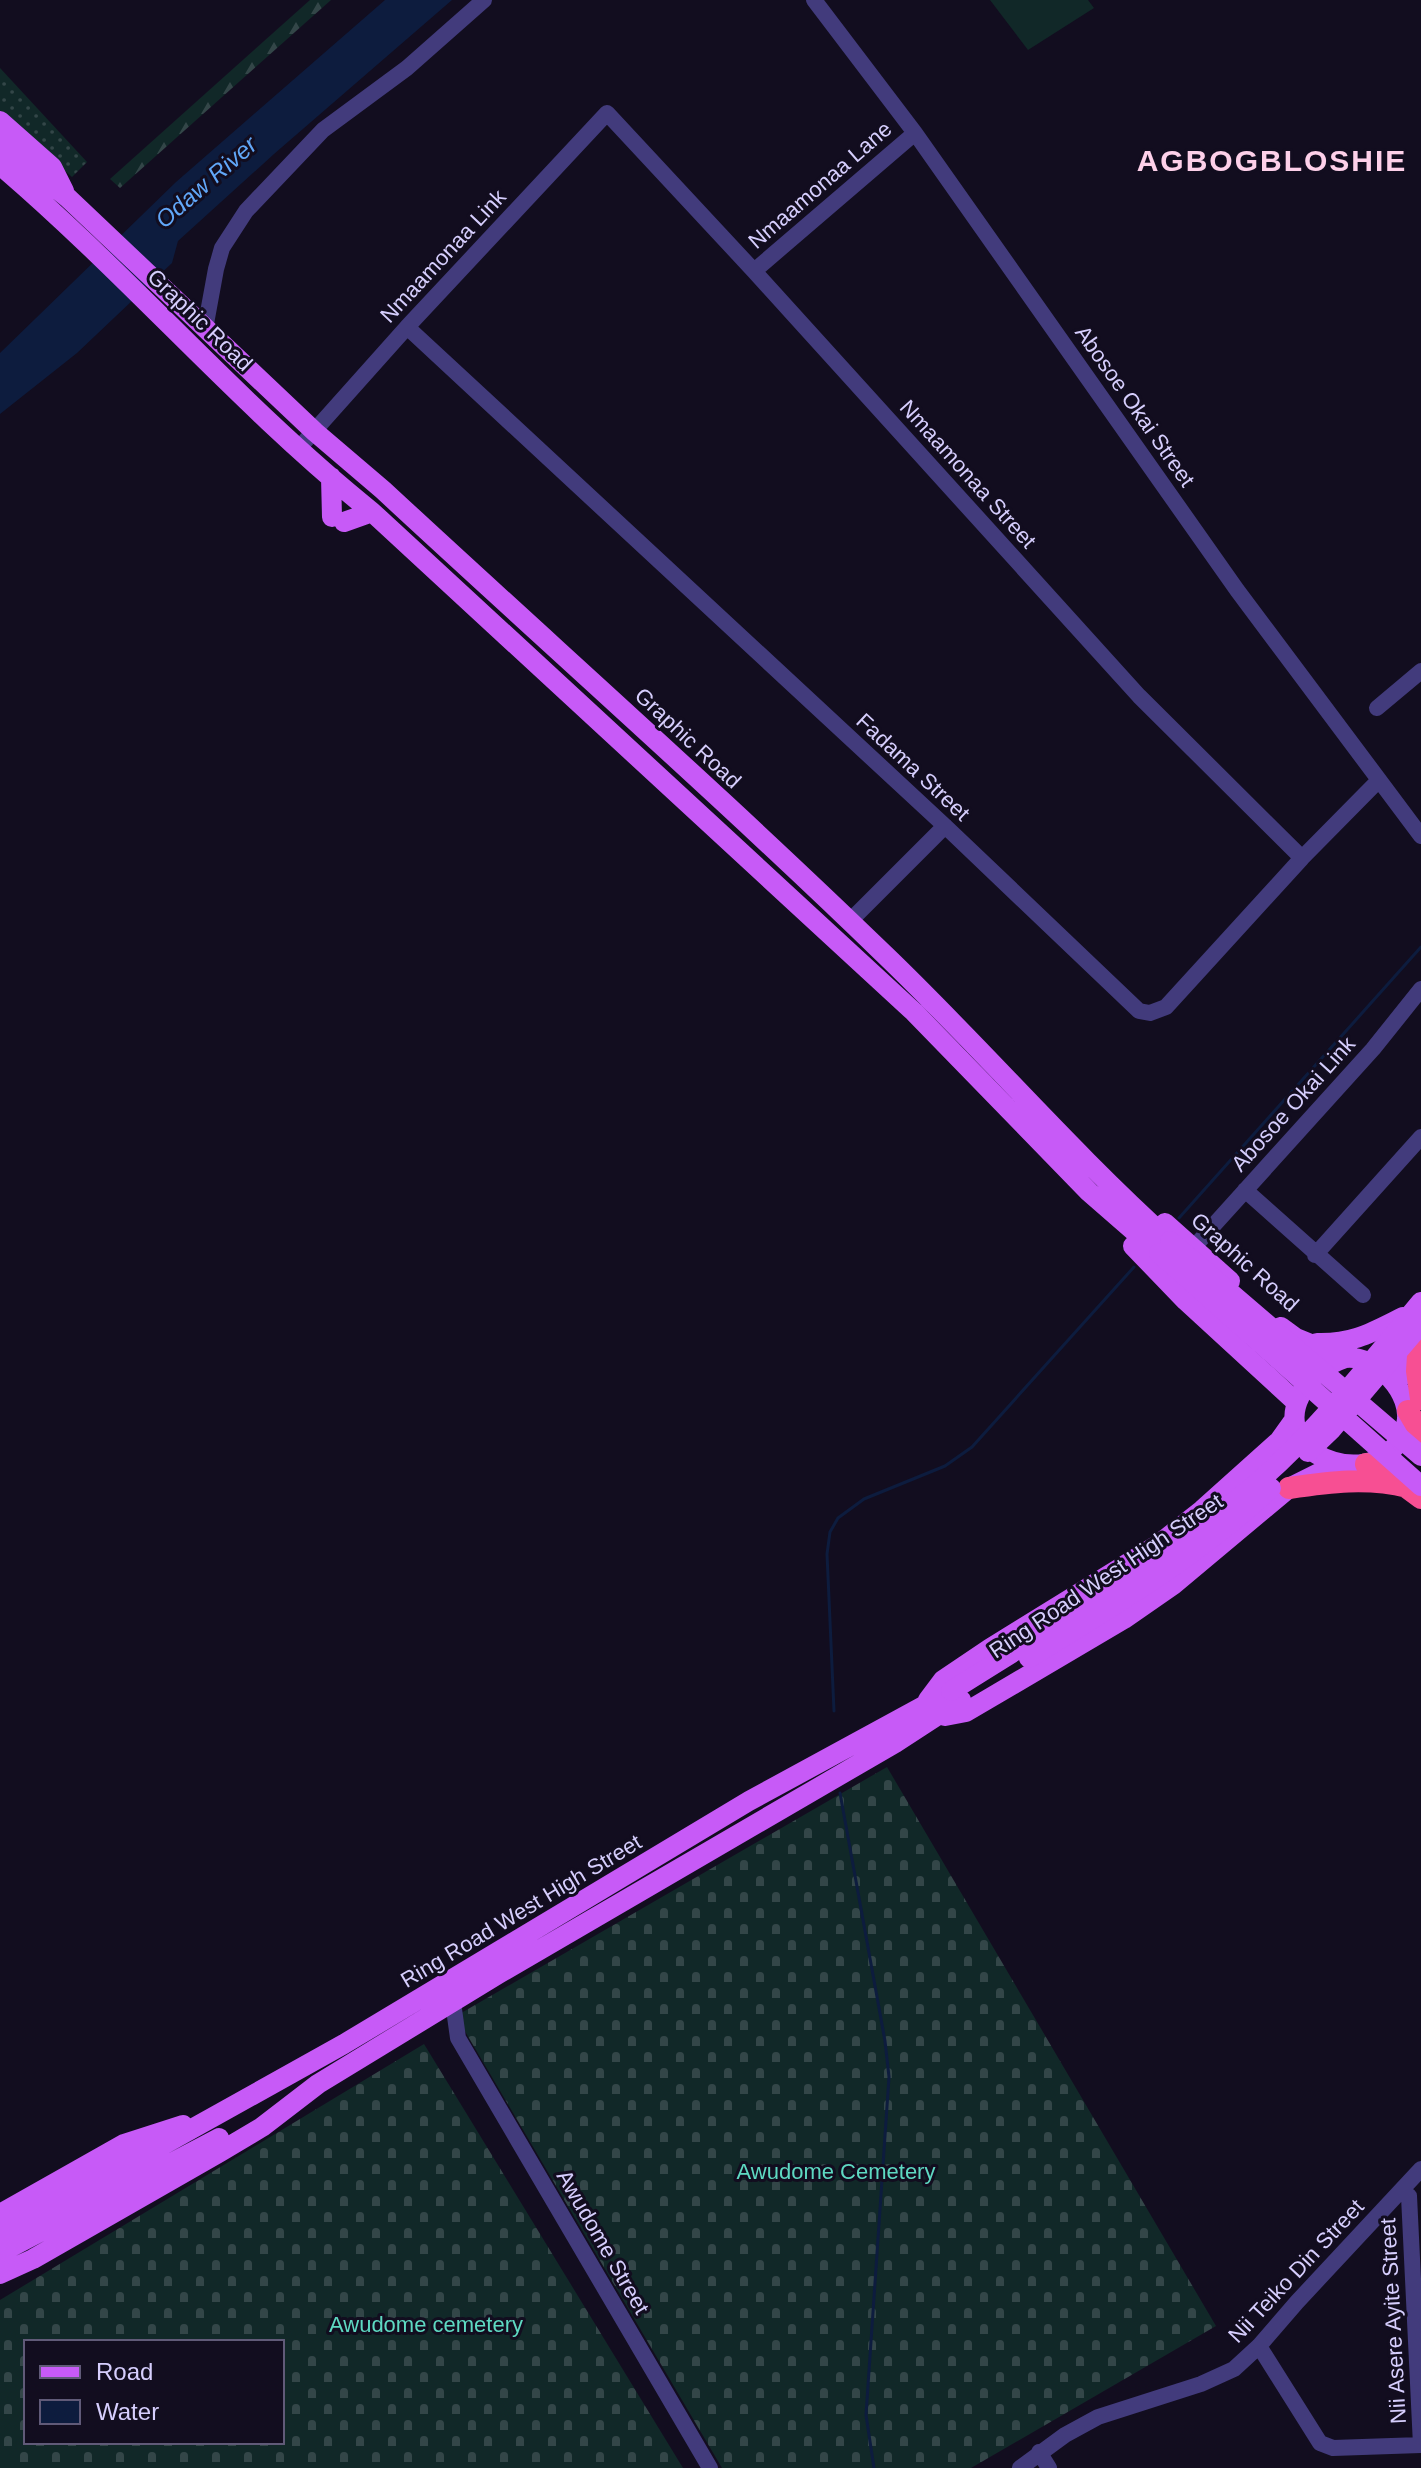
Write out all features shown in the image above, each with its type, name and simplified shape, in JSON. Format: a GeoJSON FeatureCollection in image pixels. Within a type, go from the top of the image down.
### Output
{"type":"FeatureCollection","features":[{"type":"Feature","properties":{"kind":"highway"},"geometry":{"type":"LineString","coordinates":[[1416,1330],[1415,1405],[1421,1433]]}},
{"type":"Feature","properties":{"kind":"highway"},"geometry":{"type":"LineString","coordinates":[[1366,1464],[1417,1490]]}},
{"type":"Feature","properties":{"kind":"highway"},"geometry":{"type":"LineString","coordinates":[[1289,1488],[1328,1482],[1383,1481],[1417,1490]]}},
{"type":"Feature","properties":{"kind":"main road"},"geometry":{"type":"LineString","coordinates":[[0,121],[52,167],[68,198]]}},
{"type":"Feature","properties":{"kind":"main road","name":"Graphic Road"},"geometry":{"type":"LineString","coordinates":[[0,142],[68,198],[89,233]]}},
{"type":"Feature","properties":{"kind":"main road","name":"Graphic Road"},"geometry":{"type":"LineString","coordinates":[[0,167],[89,233],[161,302],[299,448],[914,1012],[1089,1192],[1134,1220],[1165,1223],[1288,1333],[1353,1358]]}},
{"type":"Feature","properties":{"kind":"main road","name":"Graphic Road"},"geometry":{"type":"LineString","coordinates":[[161,302],[205,329],[849,922],[965,1032],[1134,1220]]}},
{"type":"Feature","properties":{"kind":"main road"},"geometry":{"type":"LineString","coordinates":[[331,477],[338,520],[372,512]]}},
{"type":"Feature","properties":{"kind":"main road","name":"Graphic Road"},"geometry":{"type":"LineString","coordinates":[[1134,1220],[1125,1233],[1154,1268],[1261,1372],[1295,1411]]}},
{"type":"Feature","properties":{"kind":"main road"},"geometry":{"type":"LineString","coordinates":[[1134,1220],[1417,1490]]}},
{"type":"Feature","properties":{"kind":"main road"},"geometry":{"type":"LineString","coordinates":[[1164,1247],[1421,1456]]}},
{"type":"Feature","properties":{"kind":"main road"},"geometry":{"type":"LineString","coordinates":[[1396,1385],[1416,1330],[1421,1300]]}},
{"type":"Feature","properties":{"kind":"main road"},"geometry":{"type":"LineString","coordinates":[[1324,1427],[1421,1300]]}},
{"type":"Feature","properties":{"kind":"main road"},"geometry":{"type":"LineString","coordinates":[[1353,1358],[1374,1365],[1415,1405],[1393,1449],[1376,1461],[1347,1466],[1318,1455],[1310,1448],[1303,1440],[1295,1411],[1315,1374],[1416,1330]]}},
{"type":"Feature","properties":{"kind":"main road"},"geometry":{"type":"LineString","coordinates":[[1306,1342],[1338,1344],[1416,1330]]}},
{"type":"Feature","properties":{"kind":"main road"},"geometry":{"type":"LineString","coordinates":[[1324,1427],[1416,1330]]}},
{"type":"Feature","properties":{"kind":"main road","name":"Ring Road West High Street"},"geometry":{"type":"LineString","coordinates":[[929,1711],[943,1680],[1159,1544],[1202,1510],[1279,1441],[1295,1411]]}},
{"type":"Feature","properties":{"kind":"main road","name":"Ring Road West High Street"},"geometry":{"type":"LineString","coordinates":[[0,2274],[33,2259],[262,2127],[297,2098],[660,1877],[856,1753],[956,1696],[1159,1558],[1243,1495],[1324,1427]]}},
{"type":"Feature","properties":{"kind":"main road","name":"Ring Road West High Street"},"geometry":{"type":"LineString","coordinates":[[929,1711],[966,1712],[1124,1619],[1173,1585],[1289,1488],[1339,1463]]}},
{"type":"Feature","properties":{"kind":"main road","name":"Ring Road West High Street"},"geometry":{"type":"LineString","coordinates":[[0,2233],[344,2044],[749,1801],[856,1753]]}},
{"type":"Feature","properties":{"kind":"main road","name":"Ring Road West High Street"},"geometry":{"type":"LineString","coordinates":[[0,2253],[256,2116],[297,2098]]}},
{"type":"Feature","properties":{"kind":"main road","name":"Ring Road West High Street"},"geometry":{"type":"LineString","coordinates":[[0,2214],[136,2139],[214,2116]]}},
{"type":"Feature","properties":{"kind":"street"},"geometry":{"type":"LineString","coordinates":[[205,329],[222,248],[246,211],[323,130],[407,68],[484,0]]}},
{"type":"Feature","properties":{"kind":"street","name":"Abosoe Okai Street"},"geometry":{"type":"LineString","coordinates":[[814,0],[915,133],[1237,590],[1421,836]]}},
{"type":"Feature","properties":{"kind":"street","name":"Nmaamonaa Street"},"geometry":{"type":"LineString","coordinates":[[607,113],[1139,696],[1302,858]]}},
{"type":"Feature","properties":{"kind":"street","name":"Nmaamonaa Link"},"geometry":{"type":"LineString","coordinates":[[299,448],[607,113]]}},
{"type":"Feature","properties":{"kind":"street","name":"Nmaamonaa Lane"},"geometry":{"type":"LineString","coordinates":[[754,271],[915,133]]}},
{"type":"Feature","properties":{"kind":"street","name":"Fadama Street"},"geometry":{"type":"LineString","coordinates":[[407,327],[945,826],[1134,1008],[1150,1013],[1166,1007],[1302,858],[1379,780]]}},
{"type":"Feature","properties":{"kind":"street"},"geometry":{"type":"LineString","coordinates":[[1377,708],[1421,671]]}},
{"type":"Feature","properties":{"kind":"street"},"geometry":{"type":"LineString","coordinates":[[849,922],[945,826]]}},
{"type":"Feature","properties":{"kind":"street","name":"Abosoe Okai Link"},"geometry":{"type":"LineString","coordinates":[[1194,1247],[1373,1049],[1421,989]]}},
{"type":"Feature","properties":{"kind":"street"},"geometry":{"type":"LineString","coordinates":[[1315,1255],[1421,1137]]}},
{"type":"Feature","properties":{"kind":"street"},"geometry":{"type":"LineString","coordinates":[[1245,1190],[1363,1295]]}},
{"type":"Feature","properties":{"kind":"street","name":"Awudome Street"},"geometry":{"type":"LineString","coordinates":[[453,2002],[458,2038]]}},
{"type":"Feature","properties":{"kind":"street","name":"Awudome Street"},"geometry":{"type":"LineString","coordinates":[[425,2019],[445,2026],[458,2038],[710,2468]]}},
{"type":"Feature","properties":{"kind":"street","name":"Nii Teiko Din Street"},"geometry":{"type":"LineString","coordinates":[[1020,2468],[1039,2452],[1098,2417],[1234,2369],[1259,2346],[1297,2302],[1410,2194],[1421,2169]]}},
{"type":"Feature","properties":{"kind":"street","name":"Nii Asere Ayite Street"},"geometry":{"type":"LineString","coordinates":[[1410,2194],[1418,2447]]}},
{"type":"Feature","properties":{"kind":"street"},"geometry":{"type":"LineString","coordinates":[[1259,2346],[1320,2443],[1333,2448],[1418,2447]]}},
{"type":"Feature","properties":{"kind":"street"},"geometry":{"type":"LineString","coordinates":[[1039,2452],[1049,2468]]}},
{"type":"Feature","properties":{"kind":"green space"},"geometry":{"type":"Polygon","coordinates":[[[310,0],[331,0],[120,188],[110,179],[310,0]]]}},
{"type":"Feature","properties":{"kind":"green space"},"geometry":{"type":"Polygon","coordinates":[[[990,0],[1088,0],[1094,8],[1028,50],[990,0]]]}},
{"type":"Feature","properties":{"kind":"green space"},"geometry":{"type":"Polygon","coordinates":[[[0,68],[87,162],[72,177],[0,115],[0,68]]]}},
{"type":"Feature","properties":{"kind":"green space","name":"Awudome Cemetery"},"geometry":{"type":"Polygon","coordinates":[[[887,1767],[1216,2326],[971,2468],[722,2468],[456,2016],[887,1767]]]}},
{"type":"Feature","properties":{"kind":"green space","name":"Awudome cemetery"},"geometry":{"type":"Polygon","coordinates":[[[424,2044],[683,2468],[0,2468],[0,2300],[424,2044]]]}},
{"type":"Feature","properties":{"kind":"water","name":"Odaw River"},"geometry":{"type":"Polygon","coordinates":[[[385,0],[452,0],[178,241],[172,263],[77,353],[0,414],[0,353],[176,182],[385,0]]]}},
{"type":"Feature","properties":{"kind":"waterway"},"geometry":{"type":"LineString","coordinates":[[1179,1218],[1421,947]]}},
{"type":"Feature","properties":{"kind":"waterway"},"geometry":{"type":"LineString","coordinates":[[834,1711],[827,1554],[830,1532],[838,1518],[864,1499],[945,1466],[972,1447],[1134,1267]]}},
{"type":"Feature","properties":{"kind":"waterway"},"geometry":{"type":"LineString","coordinates":[[840,1793],[889,2077],[866,2415],[874,2468]]}},
{"type":"Feature","properties":{"kind":"district","name":"AGBOGBLOSHIE"},"geometry":{"type":"Point","coordinates":[1272,160]}}]}
